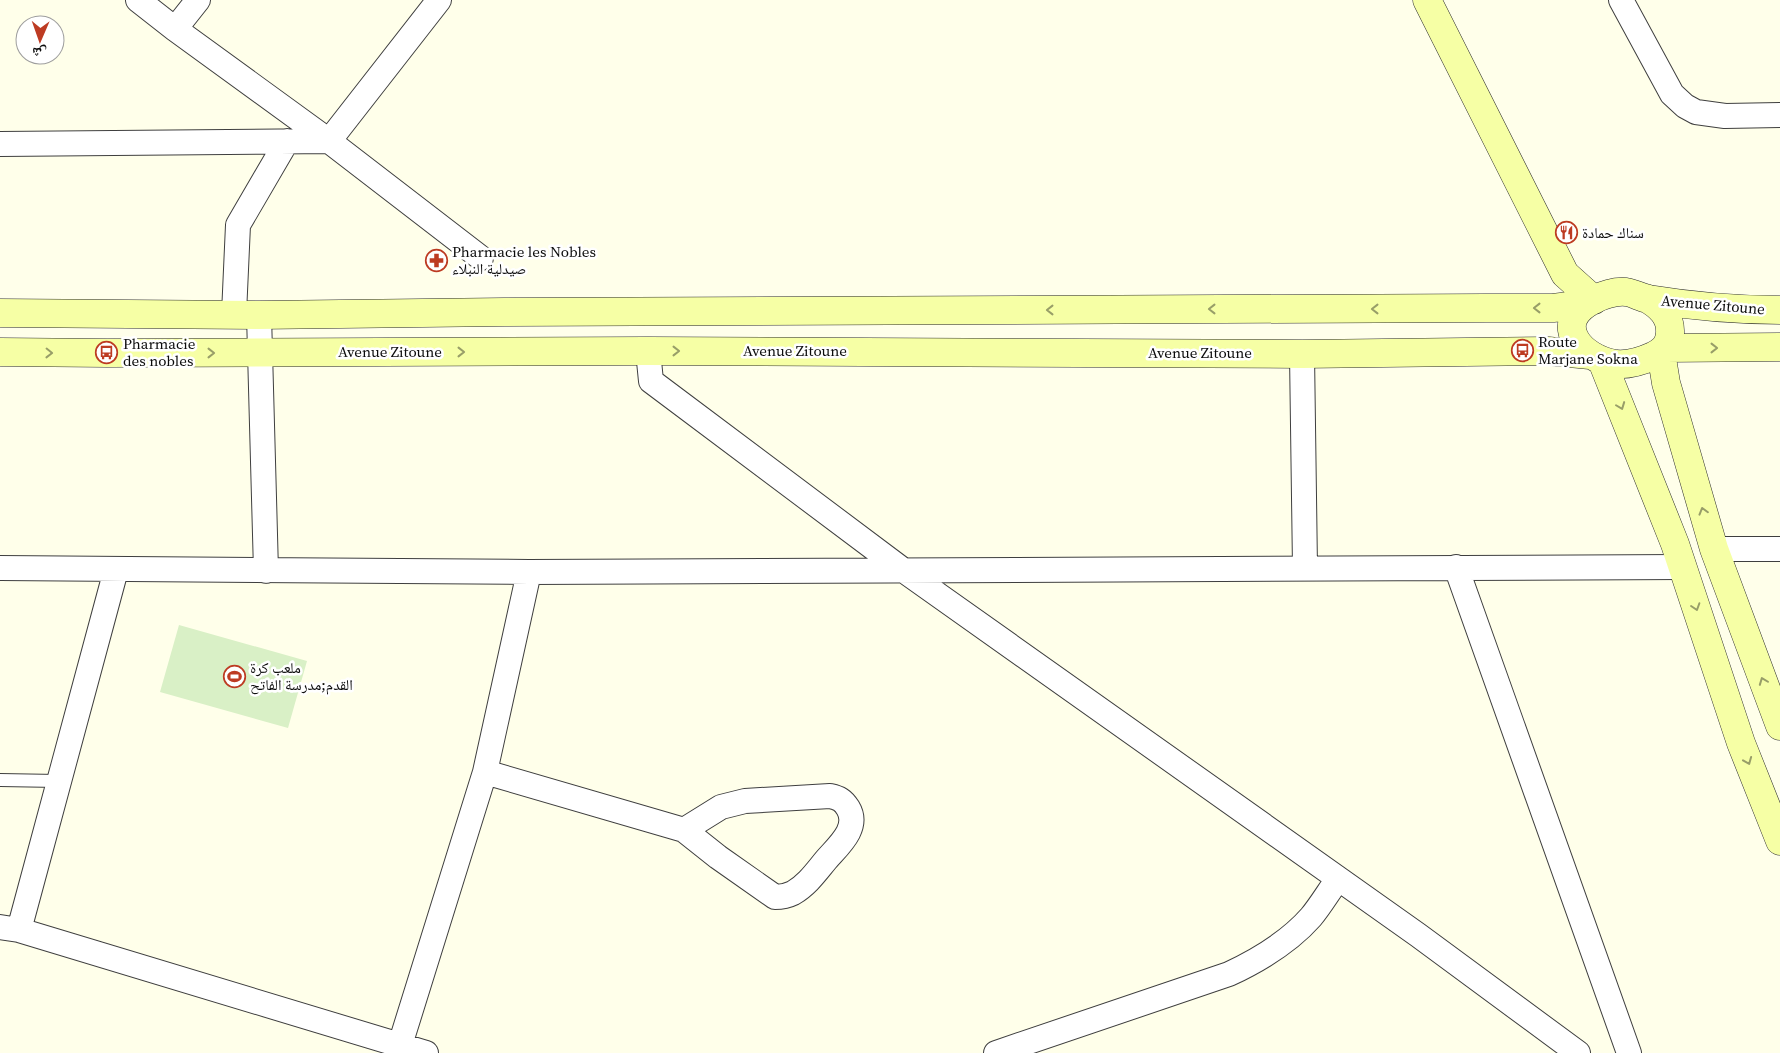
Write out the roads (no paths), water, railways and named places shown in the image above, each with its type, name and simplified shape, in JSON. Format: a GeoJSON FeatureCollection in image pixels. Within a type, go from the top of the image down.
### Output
{"type":"FeatureCollection","features":[{"type":"Feature","properties":{"kind":"main road"},"geometry":{"type":"LineString","coordinates":[[1427,0],[1565,274],[1590,302],[1574,315],[1572,329],[1575,342],[1596,358],[1683,567],[1741,743],[1780,841]]}},
{"type":"Feature","properties":{"kind":"main road","name":"Avenue Zitoune"},"geometry":{"type":"LineString","coordinates":[[0,313],[246,315],[514,312],[1553,308],[1590,302],[1605,294],[1625,292],[1646,298],[1700,306],[1780,310]]}},
{"type":"Feature","properties":{"kind":"main road","name":"Avenue Zitoune"},"geometry":{"type":"LineString","coordinates":[[1646,298],[1659,306],[1668,318],[1670,334],[1658,353]]}},
{"type":"Feature","properties":{"kind":"main road","name":"Avenue Zitoune"},"geometry":{"type":"LineString","coordinates":[[0,352],[648,351],[1302,354],[1548,351],[1596,358],[1617,364],[1632,363],[1658,353],[1780,348]]}},
{"type":"Feature","properties":{"kind":"main road"},"geometry":{"type":"LineString","coordinates":[[1658,353],[1714,549],[1780,726]]}},
{"type":"Feature","properties":{"kind":"street"},"geometry":{"type":"LineString","coordinates":[[138,0],[329,141],[482,258]]}},
{"type":"Feature","properties":{"kind":"street"},"geometry":{"type":"LineString","coordinates":[[175,29],[198,0]]}},
{"type":"Feature","properties":{"kind":"street"},"geometry":{"type":"LineString","coordinates":[[329,141],[438,0]]}},
{"type":"Feature","properties":{"kind":"street"},"geometry":{"type":"LineString","coordinates":[[1621,0],[1672,94],[1685,106],[1696,112],[1725,116],[1780,115]]}},
{"type":"Feature","properties":{"kind":"street"},"geometry":{"type":"LineString","coordinates":[[266,571],[260,353],[246,315],[238,225],[287,141]]}},
{"type":"Feature","properties":{"kind":"street"},"geometry":{"type":"LineString","coordinates":[[0,144],[329,141]]}},
{"type":"Feature","properties":{"kind":"street"},"geometry":{"type":"LineString","coordinates":[[648,351],[651,381],[903,570],[1338,879],[1578,1053]]}},
{"type":"Feature","properties":{"kind":"street"},"geometry":{"type":"LineString","coordinates":[[1302,354],[1305,568]]}},
{"type":"Feature","properties":{"kind":"street"},"geometry":{"type":"LineString","coordinates":[[1714,549],[1780,549]]}},
{"type":"Feature","properties":{"kind":"street"},"geometry":{"type":"LineString","coordinates":[[1456,567],[1628,1053]]}},
{"type":"Feature","properties":{"kind":"street"},"geometry":{"type":"LineString","coordinates":[[0,568],[529,572],[1683,567]]}},
{"type":"Feature","properties":{"kind":"street"},"geometry":{"type":"LineString","coordinates":[[116,570],[58,781],[9,928],[426,1053]]}},
{"type":"Feature","properties":{"kind":"street"},"geometry":{"type":"LineString","coordinates":[[400,1045],[485,772],[529,572]]}},
{"type":"Feature","properties":{"kind":"street"},"geometry":{"type":"LineString","coordinates":[[485,772],[684,830],[718,857],[775,897],[784,896],[804,885],[844,839],[852,820],[850,811],[844,802],[839,798],[830,796],[745,801],[721,807],[684,830]]}},
{"type":"Feature","properties":{"kind":"street"},"geometry":{"type":"LineString","coordinates":[[996,1053],[1230,974],[1252,963],[1273,949],[1311,917],[1338,879]]}},
{"type":"Feature","properties":{"kind":"lane"},"geometry":{"type":"LineString","coordinates":[[0,780],[58,781]]}},
{"type":"Feature","properties":{"kind":"place","name":"سناك حمادة"},"geometry":{"type":"Point","coordinates":[1566,233]}},
{"type":"Feature","properties":{"kind":"place","name":"Pharmacie les Nobles صيدلية النبلاء"},"geometry":{"type":"Point","coordinates":[436,261]}},
{"type":"Feature","properties":{"kind":"place","name":"Route Marjane Sokna"},"geometry":{"type":"Point","coordinates":[1522,351]}},
{"type":"Feature","properties":{"kind":"place","name":"Pharmacie des nobles"},"geometry":{"type":"Point","coordinates":[107,353]}},
{"type":"Feature","properties":{"kind":"place","name":"ملعب كرة القدم;مدرسة الفاتح"},"geometry":{"type":"Point","coordinates":[234,677]}}]}
